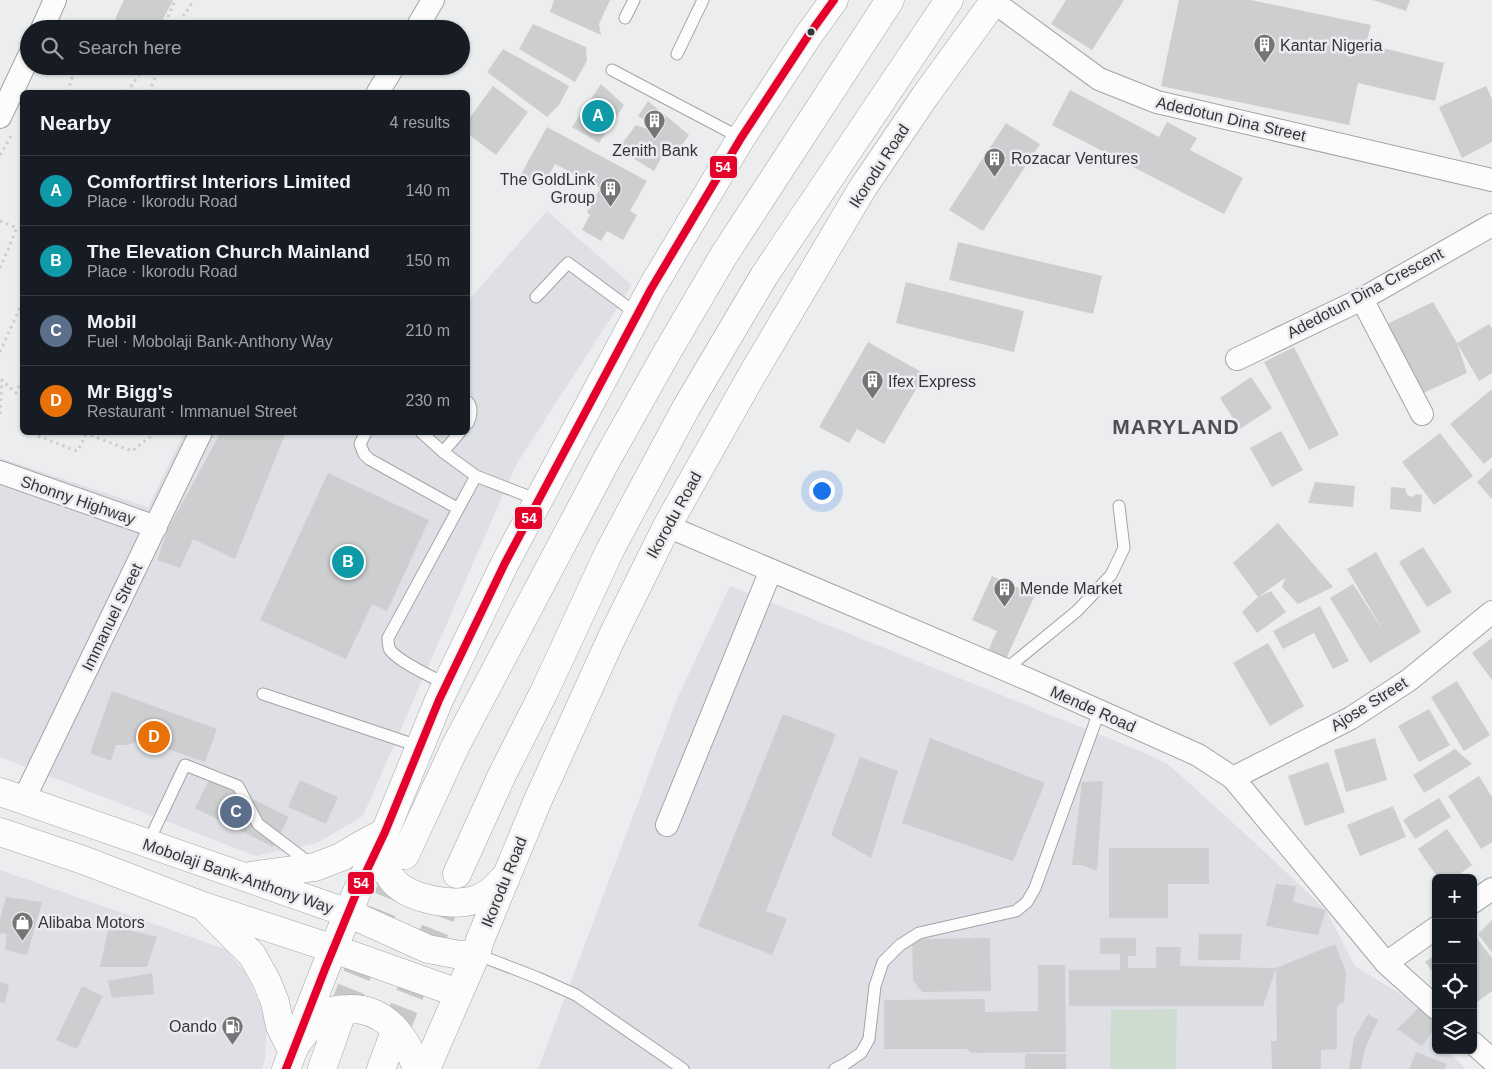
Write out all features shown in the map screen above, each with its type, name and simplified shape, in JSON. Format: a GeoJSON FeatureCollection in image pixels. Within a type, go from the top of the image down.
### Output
{"type":"FeatureCollection","features":[{"type":"Feature","properties":{"kind":"main road","name":"Ikorodu Road"},"geometry":{"type":"LineString","coordinates":[[457,874],[502,775],[545,690],[610,550],[686,408],[764,276],[949,0]]}},
{"type":"Feature","properties":{"kind":"main road","name":"Ikorodu Road"},"geometry":{"type":"LineString","coordinates":[[426,1069],[476,954],[480,940],[538,800],[597,670],[667,526],[753,373],[862,189],[925,96],[994,1]]}},
{"type":"Feature","properties":{"kind":"main road"},"geometry":{"type":"LineString","coordinates":[[289,1060],[348,913],[385,832],[446,684],[538,500],[637,314],[741,138],[827,3]]}},
{"type":"Feature","properties":{"kind":"main road"},"geometry":{"type":"LineString","coordinates":[[405,855],[456,745],[606,461],[666,354],[724,255],[885,4]]}},
{"type":"Feature","properties":{"kind":"main road","name":"Mobolaji Bank-Anthony Way"},"geometry":{"type":"LineString","coordinates":[[12,797],[348,913],[428,949],[460,955],[476,954]]}},
{"type":"Feature","properties":{"kind":"main road"},"geometry":{"type":"LineString","coordinates":[[0,832],[83,860],[203,906],[334,949],[458,993]]}},
{"type":"Feature","properties":{"kind":"main road"},"geometry":{"type":"LineString","coordinates":[[385,832],[385,858],[392,878],[404,888],[421,897],[443,902],[459,903],[476,900],[490,893],[506,876]]}},
{"type":"Feature","properties":{"kind":"main road"},"geometry":{"type":"LineString","coordinates":[[243,877],[315,867],[341,857],[385,832]]}},
{"type":"Feature","properties":{"kind":"main road"},"geometry":{"type":"LineString","coordinates":[[203,906],[252,955],[266,980],[275,1002],[289,1060]]}},
{"type":"Feature","properties":{"kind":"main road"},"geometry":{"type":"LineString","coordinates":[[289,1060],[309,1028],[323,1014],[337,1010],[366,1009],[386,1020],[393,1027],[403,1040],[417,1069]]}},
{"type":"Feature","properties":{"kind":"main road"},"geometry":{"type":"LineString","coordinates":[[322,1069],[341,1015]]}},
{"type":"Feature","properties":{"kind":"main road"},"geometry":{"type":"LineString","coordinates":[[381,1069],[394,1034]]}},
{"type":"Feature","properties":{"kind":"street"},"geometry":{"type":"LineString","coordinates":[[46,20],[55,0]]}},
{"type":"Feature","properties":{"kind":"street"},"geometry":{"type":"LineString","coordinates":[[421,20],[433,0]]}},
{"type":"Feature","properties":{"kind":"street","name":"Adedotun Dina Street"},"geometry":{"type":"LineString","coordinates":[[994,1],[1098,78],[1157,102],[1492,180]]}},
{"type":"Feature","properties":{"kind":"street"},"geometry":{"type":"LineString","coordinates":[[1,111],[20,74]]}},
{"type":"Feature","properties":{"kind":"street"},"geometry":{"type":"LineString","coordinates":[[379,90],[388,75]]}},
{"type":"Feature","properties":{"kind":"street","name":"Adedotun Dina Crescent"},"geometry":{"type":"LineString","coordinates":[[1237,359],[1362,299],[1492,225]]}},
{"type":"Feature","properties":{"kind":"street"},"geometry":{"type":"LineString","coordinates":[[1362,299],[1422,414]]}},
{"type":"Feature","properties":{"kind":"street","name":"Immanuel Street"},"geometry":{"type":"LineString","coordinates":[[12,797],[156,527],[200,435]]}},
{"type":"Feature","properties":{"kind":"street","name":"Shonny Highway"},"geometry":{"type":"LineString","coordinates":[[0,472],[156,527]]}},
{"type":"Feature","properties":{"kind":"street","name":"Mende Road"},"geometry":{"type":"LineString","coordinates":[[667,526],[1005,670],[1198,755],[1233,778],[1386,963],[1432,1004]]}},
{"type":"Feature","properties":{"kind":"street"},"geometry":{"type":"LineString","coordinates":[[667,824],[771,570]]}},
{"type":"Feature","properties":{"kind":"street","name":"Ajose Street"},"geometry":{"type":"LineString","coordinates":[[1233,778],[1350,718],[1408,680],[1492,612]]}},
{"type":"Feature","properties":{"kind":"street"},"geometry":{"type":"LineString","coordinates":[[1477,899],[1492,889]]}},
{"type":"Feature","properties":{"kind":"street"},"geometry":{"type":"LineString","coordinates":[[1386,963],[1432,931]]}},
{"type":"Feature","properties":{"kind":"street"},"geometry":{"type":"LineString","coordinates":[[1477,1047],[1492,1060]]}},
{"type":"Feature","properties":{"kind":"lane"},"geometry":{"type":"LineString","coordinates":[[624,18],[634,0]]}},
{"type":"Feature","properties":{"kind":"lane"},"geometry":{"type":"LineString","coordinates":[[677,54],[703,0]]}},
{"type":"Feature","properties":{"kind":"lane"},"geometry":{"type":"LineString","coordinates":[[612,70],[741,138]]}},
{"type":"Feature","properties":{"kind":"lane"},"geometry":{"type":"LineString","coordinates":[[536,297],[568,262],[637,314]]}},
{"type":"Feature","properties":{"kind":"lane"},"geometry":{"type":"LineString","coordinates":[[470,404],[470,418]]}},
{"type":"Feature","properties":{"kind":"lane"},"geometry":{"type":"LineString","coordinates":[[364,435],[360,444],[364,454],[369,459],[458,508]]}},
{"type":"Feature","properties":{"kind":"lane"},"geometry":{"type":"LineString","coordinates":[[424,435],[443,452],[476,476],[538,500]]}},
{"type":"Feature","properties":{"kind":"lane"},"geometry":{"type":"LineString","coordinates":[[443,452],[457,435]]}},
{"type":"Feature","properties":{"kind":"lane"},"geometry":{"type":"LineString","coordinates":[[446,684],[418,670],[391,651],[388,645],[388,638],[476,476]]}},
{"type":"Feature","properties":{"kind":"lane"},"geometry":{"type":"LineString","coordinates":[[1005,670],[1077,610],[1111,575],[1124,548],[1119,506]]}},
{"type":"Feature","properties":{"kind":"lane"},"geometry":{"type":"LineString","coordinates":[[263,694],[421,747]]}},
{"type":"Feature","properties":{"kind":"lane"},"geometry":{"type":"LineString","coordinates":[[835,1069],[861,1053],[869,1039],[875,986],[883,962],[900,945],[919,933],[1016,911],[1027,902],[1035,888],[1098,712]]}},
{"type":"Feature","properties":{"kind":"lane"},"geometry":{"type":"LineString","coordinates":[[148,844],[185,765],[238,786],[258,824],[315,867]]}},
{"type":"Feature","properties":{"kind":"lane"},"geometry":{"type":"LineString","coordinates":[[476,954],[576,995],[683,1069]]}},
{"type":"Feature","properties":{"kind":"path"},"geometry":{"type":"LineString","coordinates":[[167,20],[175,0]]}},
{"type":"Feature","properties":{"kind":"path"},"geometry":{"type":"LineString","coordinates":[[180,20],[193,0]]}},
{"type":"Feature","properties":{"kind":"path"},"geometry":{"type":"LineString","coordinates":[[69,90],[73,75]]}},
{"type":"Feature","properties":{"kind":"path"},"geometry":{"type":"LineString","coordinates":[[128,90],[138,75]]}},
{"type":"Feature","properties":{"kind":"path"},"geometry":{"type":"LineString","coordinates":[[150,90],[156,75]]}},
{"type":"Feature","properties":{"kind":"path"},"geometry":{"type":"LineString","coordinates":[[0,221],[20,229]]}},
{"type":"Feature","properties":{"kind":"path"},"geometry":{"type":"LineString","coordinates":[[0,268],[17,228]]}},
{"type":"Feature","properties":{"kind":"path"},"geometry":{"type":"LineString","coordinates":[[0,352],[20,307]]}},
{"type":"Feature","properties":{"kind":"path"},"geometry":{"type":"LineString","coordinates":[[0,414],[2,380],[16,393],[20,384]]}},
{"type":"Feature","properties":{"kind":"path"},"geometry":{"type":"LineString","coordinates":[[38,436],[77,451],[85,435]]}},
{"type":"Feature","properties":{"kind":"path"},"geometry":{"type":"LineString","coordinates":[[91,435],[132,451],[151,435]]}},
{"type":"Feature","properties":{"kind":"shaded area"},"geometry":{"type":"Polygon","coordinates":[[[547,211],[632,285],[516,465],[363,816],[317,843],[256,856],[0,757],[0,458],[148,507],[183,435],[470,435],[470,299],[547,211]]]}},
{"type":"Feature","properties":{"kind":"shaded area"},"geometry":{"type":"Polygon","coordinates":[[[730,586],[1143,752],[1169,765],[1326,910],[1355,966],[1420,1006],[1432,1037],[1432,1054],[1450,1054],[1466,1069],[538,1069],[677,699],[730,586]]]}},
{"type":"Feature","properties":{"kind":"shaded area"},"geometry":{"type":"Polygon","coordinates":[[[0,870],[225,949],[245,972],[267,1020],[265,1059],[262,1069],[0,1069],[0,870]]]}},
{"type":"Feature","properties":{"kind":"green space"},"geometry":{"type":"Polygon","coordinates":[[[1177,1009],[1176,1069],[1110,1069],[1111,1010],[1177,1009]]]}},
{"type":"Feature","properties":{"kind":"building"},"geometry":{"type":"Polygon","coordinates":[[[124,0],[173,0],[163,20],[115,19],[124,0]]]}},
{"type":"Feature","properties":{"kind":"building"},"geometry":{"type":"Polygon","coordinates":[[[554,0],[610,0],[599,24],[601,35],[550,12],[554,0]]]}},
{"type":"Feature","properties":{"kind":"building"},"geometry":{"type":"Polygon","coordinates":[[[1066,0],[1124,0],[1092,50],[1051,24],[1066,0]]]}},
{"type":"Feature","properties":{"kind":"building","name":"Kantar Nigeria"},"geometry":{"type":"Polygon","coordinates":[[[1179,0],[1251,0],[1371,25],[1366,44],[1444,63],[1435,101],[1358,83],[1349,125],[1161,86],[1179,0]]]}},
{"type":"Feature","properties":{"kind":"building"},"geometry":{"type":"Polygon","coordinates":[[[1373,0],[1410,0],[1406,11],[1373,0]]]}},
{"type":"Feature","properties":{"kind":"building"},"geometry":{"type":"Polygon","coordinates":[[[533,24],[586,47],[587,61],[575,82],[519,49],[533,24]]]}},
{"type":"Feature","properties":{"kind":"building"},"geometry":{"type":"Polygon","coordinates":[[[503,49],[569,86],[559,105],[547,117],[487,72],[503,49]]]}},
{"type":"Feature","properties":{"kind":"building"},"geometry":{"type":"Polygon","coordinates":[[[601,84],[624,105],[599,143],[572,127],[601,84]]]}},
{"type":"Feature","properties":{"kind":"building"},"geometry":{"type":"Polygon","coordinates":[[[493,86],[528,112],[496,155],[470,136],[470,117],[493,86]]]}},
{"type":"Feature","properties":{"kind":"building"},"geometry":{"type":"Polygon","coordinates":[[[1486,86],[1492,99],[1492,142],[1462,158],[1439,107],[1486,86]]]}},
{"type":"Feature","properties":{"kind":"building"},"geometry":{"type":"Polygon","coordinates":[[[1070,90],[1159,137],[1167,122],[1197,138],[1190,150],[1243,178],[1224,214],[1052,125],[1070,90]]]}},
{"type":"Feature","properties":{"kind":"building","name":"Zenith Bank"},"geometry":{"type":"Polygon","coordinates":[[[648,101],[689,135],[678,150],[668,145],[654,171],[618,149],[636,125],[650,130],[652,125],[638,116],[648,101]]]}},
{"type":"Feature","properties":{"kind":"building","name":"Rozacar Ventures"},"geometry":{"type":"Polygon","coordinates":[[[1006,123],[1040,144],[983,231],[949,210],[1006,123]]]}},
{"type":"Feature","properties":{"kind":"building"},"geometry":{"type":"Polygon","coordinates":[[[547,127],[647,181],[630,211],[637,215],[623,240],[607,231],[601,241],[582,230],[590,215],[587,212],[600,188],[555,164],[542,188],[520,176],[547,127]]]}},
{"type":"Feature","properties":{"kind":"building"},"geometry":{"type":"Polygon","coordinates":[[[958,242],[1102,276],[1093,314],[949,280],[958,242]]]}},
{"type":"Feature","properties":{"kind":"building"},"geometry":{"type":"Polygon","coordinates":[[[906,282],[1024,311],[1014,352],[896,323],[906,282]]]}},
{"type":"Feature","properties":{"kind":"building"},"geometry":{"type":"Polygon","coordinates":[[[1433,302],[1457,343],[1467,373],[1421,394],[1387,324],[1433,302]]]}},
{"type":"Feature","properties":{"kind":"building"},"geometry":{"type":"Polygon","coordinates":[[[1489,324],[1492,328],[1492,373],[1479,381],[1457,343],[1489,324]]]}},
{"type":"Feature","properties":{"kind":"building","name":"Ifex Express"},"geometry":{"type":"Polygon","coordinates":[[[868,342],[925,374],[884,444],[857,429],[849,443],[819,427],[868,342]]]}},
{"type":"Feature","properties":{"kind":"building"},"geometry":{"type":"Polygon","coordinates":[[[1294,347],[1339,435],[1309,450],[1264,362],[1294,347]]]}},
{"type":"Feature","properties":{"kind":"building"},"geometry":{"type":"Polygon","coordinates":[[[1251,377],[1272,408],[1240,429],[1220,398],[1251,377]]]}},
{"type":"Feature","properties":{"kind":"building"},"geometry":{"type":"Polygon","coordinates":[[[1492,389],[1492,457],[1484,464],[1450,424],[1492,389]]]}},
{"type":"Feature","properties":{"kind":"building"},"geometry":{"type":"Polygon","coordinates":[[[1281,431],[1303,470],[1272,487],[1250,448],[1281,431]]]}},
{"type":"Feature","properties":{"kind":"building"},"geometry":{"type":"Polygon","coordinates":[[[1440,433],[1473,476],[1434,505],[1402,462],[1440,433]]]}},
{"type":"Feature","properties":{"kind":"building"},"geometry":{"type":"Polygon","coordinates":[[[219,435],[285,435],[235,559],[193,539],[180,568],[157,560],[168,529],[219,435]]]}},
{"type":"Feature","properties":{"kind":"building"},"geometry":{"type":"Polygon","coordinates":[[[1492,468],[1492,499],[1477,482],[1492,468]]]}},
{"type":"Feature","properties":{"kind":"building"},"geometry":{"type":"Polygon","coordinates":[[[328,473],[429,520],[387,611],[372,604],[346,659],[260,620],[328,473]]]}},
{"type":"Feature","properties":{"kind":"building"},"geometry":{"type":"Polygon","coordinates":[[[1315,482],[1355,486],[1353,507],[1308,503],[1315,482]]]}},
{"type":"Feature","properties":{"kind":"building"},"geometry":{"type":"Polygon","coordinates":[[[1391,487],[1405,488],[1407,495],[1413,497],[1416,494],[1422,495],[1421,512],[1390,509],[1391,487]]]}},
{"type":"Feature","properties":{"kind":"building"},"geometry":{"type":"Polygon","coordinates":[[[1278,523],[1333,587],[1298,604],[1282,587],[1285,578],[1258,597],[1233,563],[1278,523]]]}},
{"type":"Feature","properties":{"kind":"building"},"geometry":{"type":"Polygon","coordinates":[[[1423,547],[1452,592],[1427,607],[1399,562],[1423,547]]]}},
{"type":"Feature","properties":{"kind":"building"},"geometry":{"type":"Polygon","coordinates":[[[1376,552],[1421,632],[1370,663],[1330,598],[1353,584],[1384,632],[1347,569],[1376,552]]]}},
{"type":"Feature","properties":{"kind":"building","name":"Mende Market"},"geometry":{"type":"Polygon","coordinates":[[[992,576],[1035,595],[1006,659],[988,651],[997,631],[972,620],[992,576]]]}},
{"type":"Feature","properties":{"kind":"building"},"geometry":{"type":"Polygon","coordinates":[[[1271,591],[1286,612],[1257,633],[1242,612],[1258,597],[1271,591]]]}},
{"type":"Feature","properties":{"kind":"building"},"geometry":{"type":"Polygon","coordinates":[[[1320,606],[1349,661],[1333,669],[1314,633],[1283,649],[1273,631],[1320,606]]]}},
{"type":"Feature","properties":{"kind":"building"},"geometry":{"type":"Polygon","coordinates":[[[1492,638],[1492,680],[1472,653],[1492,638]]]}},
{"type":"Feature","properties":{"kind":"building"},"geometry":{"type":"Polygon","coordinates":[[[1268,643],[1304,706],[1270,726],[1233,663],[1268,643]]]}},
{"type":"Feature","properties":{"kind":"building"},"geometry":{"type":"Polygon","coordinates":[[[1457,681],[1490,735],[1464,751],[1431,697],[1457,681]]]}},
{"type":"Feature","properties":{"kind":"building"},"geometry":{"type":"Polygon","coordinates":[[[112,691],[217,729],[205,762],[142,740],[127,745],[116,745],[111,761],[90,753],[112,691]]]}},
{"type":"Feature","properties":{"kind":"building"},"geometry":{"type":"Polygon","coordinates":[[[1429,709],[1450,745],[1419,762],[1398,726],[1429,709]]]}},
{"type":"Feature","properties":{"kind":"building"},"geometry":{"type":"Polygon","coordinates":[[[783,714],[836,734],[766,911],[787,919],[772,955],[698,926],[783,714]]]}},
{"type":"Feature","properties":{"kind":"building"},"geometry":{"type":"Polygon","coordinates":[[[930,738],[1045,783],[1013,861],[902,823],[930,738]]]}},
{"type":"Feature","properties":{"kind":"building"},"geometry":{"type":"Polygon","coordinates":[[[1375,738],[1387,780],[1346,792],[1334,750],[1375,738]]]}},
{"type":"Feature","properties":{"kind":"building"},"geometry":{"type":"Polygon","coordinates":[[[1455,749],[1472,764],[1424,793],[1413,775],[1455,749]]]}},
{"type":"Feature","properties":{"kind":"building"},"geometry":{"type":"Polygon","coordinates":[[[860,757],[898,771],[871,858],[831,835],[860,757]]]}},
{"type":"Feature","properties":{"kind":"building"},"geometry":{"type":"Polygon","coordinates":[[[1328,762],[1345,812],[1305,826],[1288,776],[1328,762]]]}},
{"type":"Feature","properties":{"kind":"building"},"geometry":{"type":"Polygon","coordinates":[[[1479,776],[1492,797],[1492,842],[1481,849],[1448,796],[1479,776]]]}},
{"type":"Feature","properties":{"kind":"building"},"geometry":{"type":"Polygon","coordinates":[[[210,778],[289,817],[273,847],[195,808],[210,778]]]}},
{"type":"Feature","properties":{"kind":"building"},"geometry":{"type":"Polygon","coordinates":[[[300,780],[338,797],[326,824],[288,807],[300,780]]]}},
{"type":"Feature","properties":{"kind":"building"},"geometry":{"type":"Polygon","coordinates":[[[1103,781],[1097,871],[1081,865],[1072,865],[1082,782],[1103,781]]]}},
{"type":"Feature","properties":{"kind":"building"},"geometry":{"type":"Polygon","coordinates":[[[1439,798],[1451,817],[1415,839],[1403,820],[1439,798]]]}},
{"type":"Feature","properties":{"kind":"building"},"geometry":{"type":"Polygon","coordinates":[[[1393,806],[1406,837],[1360,856],[1347,825],[1393,806]]]}},
{"type":"Feature","properties":{"kind":"building"},"geometry":{"type":"Polygon","coordinates":[[[1447,829],[1472,865],[1460,874],[1435,874],[1418,849],[1447,829]]]}},
{"type":"Feature","properties":{"kind":"building"},"geometry":{"type":"Polygon","coordinates":[[[1109,848],[1209,848],[1209,884],[1168,884],[1168,918],[1109,918],[1109,848]]]}},
{"type":"Feature","properties":{"kind":"building"},"geometry":{"type":"Polygon","coordinates":[[[1276,884],[1296,886],[1293,902],[1326,910],[1318,935],[1266,926],[1276,884]]]}},
{"type":"Feature","properties":{"kind":"building"},"geometry":{"type":"Polygon","coordinates":[[[6,897],[42,902],[27,955],[5,950],[7,934],[0,933],[0,919],[6,897]]]}},
{"type":"Feature","properties":{"kind":"building"},"geometry":{"type":"Polygon","coordinates":[[[1492,920],[1492,953],[1478,934],[1492,920]]]}},
{"type":"Feature","properties":{"kind":"building"},"geometry":{"type":"Polygon","coordinates":[[[109,925],[157,937],[147,967],[100,967],[109,925]]]}},
{"type":"Feature","properties":{"kind":"building"},"geometry":{"type":"Polygon","coordinates":[[[1199,934],[1242,934],[1240,960],[1198,960],[1199,934]]]}},
{"type":"Feature","properties":{"kind":"building"},"geometry":{"type":"Polygon","coordinates":[[[990,938],[991,991],[922,992],[913,980],[912,939],[990,938]]]}},
{"type":"Feature","properties":{"kind":"building"},"geometry":{"type":"Polygon","coordinates":[[[1100,938],[1136,938],[1136,956],[1128,956],[1128,968],[1156,968],[1156,947],[1181,947],[1180,966],[1276,968],[1263,1006],[1069,1006],[1069,970],[1120,970],[1120,954],[1100,954],[1100,938]]]}},
{"type":"Feature","properties":{"kind":"building"},"geometry":{"type":"Polygon","coordinates":[[[1477,938],[1492,958],[1492,991],[1477,1002],[1477,938]]]}},
{"type":"Feature","properties":{"kind":"building"},"geometry":{"type":"Polygon","coordinates":[[[1335,944],[1346,972],[1344,1002],[1337,1006],[1337,1049],[1321,1050],[1321,1069],[1272,1069],[1271,1041],[1277,1041],[1276,968],[1335,944]]]}},
{"type":"Feature","properties":{"kind":"building"},"geometry":{"type":"Polygon","coordinates":[[[1432,957],[1432,971],[1425,962],[1432,957]]]}},
{"type":"Feature","properties":{"kind":"building"},"geometry":{"type":"Polygon","coordinates":[[[1038,965],[1065,965],[1066,1052],[972,1053],[967,1049],[884,1049],[884,1000],[985,999],[985,1012],[1038,1011],[1038,965]]]}},
{"type":"Feature","properties":{"kind":"building"},"geometry":{"type":"Polygon","coordinates":[[[152,973],[154,994],[112,998],[108,981],[152,973]]]}},
{"type":"Feature","properties":{"kind":"building"},"geometry":{"type":"Polygon","coordinates":[[[0,982],[9,985],[5,1003],[0,1002],[0,982]]]}},
{"type":"Feature","properties":{"kind":"building"},"geometry":{"type":"Polygon","coordinates":[[[82,986],[103,996],[77,1049],[56,1040],[82,986]]]}},
{"type":"Feature","properties":{"kind":"building"},"geometry":{"type":"Polygon","coordinates":[[[1420,1006],[1432,1016],[1432,1032],[1422,1046],[1397,1029],[1420,1006]]]}},
{"type":"Feature","properties":{"kind":"building"},"geometry":{"type":"Polygon","coordinates":[[[1368,1014],[1378,1020],[1365,1048],[1361,1069],[1349,1069],[1354,1038],[1368,1014]]]}},
{"type":"Feature","properties":{"kind":"building"},"geometry":{"type":"Polygon","coordinates":[[[1416,1052],[1447,1064],[1445,1069],[1409,1069],[1416,1052]]]}},
{"type":"Feature","properties":{"kind":"building"},"geometry":{"type":"Polygon","coordinates":[[[1025,1054],[1066,1054],[1066,1069],[1025,1069],[1025,1054]]]}},
{"type":"Feature","properties":{"kind":"tunnel"},"geometry":{"type":"LineString","coordinates":[[341,1015],[402,861]]}},
{"type":"Feature","properties":{"kind":"tunnel"},"geometry":{"type":"LineString","coordinates":[[394,1034],[457,874]]}},
{"type":"Feature","properties":{"kind":"transit line","name":"54"},"geometry":{"type":"LineString","coordinates":[[286,1069],[358,889],[385,832],[439,700],[505,563],[651,289],[741,138],[834,0]]}},
{"type":"Feature","properties":{"kind":"place","name":"Kantar Nigeria"},"geometry":{"type":"Point","coordinates":[1264,64]}},
{"type":"Feature","properties":{"kind":"place","name":"Comfortfirst Interiors Limited"},"geometry":{"type":"Point","coordinates":[598,116]}},
{"type":"Feature","properties":{"kind":"place","name":"Zenith Bank"},"geometry":{"type":"Point","coordinates":[655,140]}},
{"type":"Feature","properties":{"kind":"place","name":"Rozacar Ventures"},"geometry":{"type":"Point","coordinates":[995,177]}},
{"type":"Feature","properties":{"kind":"place","name":"The GoldLink Group"},"geometry":{"type":"Point","coordinates":[611,207]}},
{"type":"Feature","properties":{"kind":"place","name":"Ifex Express"},"geometry":{"type":"Point","coordinates":[872,400]}},
{"type":"Feature","properties":{"kind":"place","name":"The Elevation Church Mainland"},"geometry":{"type":"Point","coordinates":[348,562]}},
{"type":"Feature","properties":{"kind":"place","name":"Mende Market"},"geometry":{"type":"Point","coordinates":[1004,607]}},
{"type":"Feature","properties":{"kind":"place","name":"Mr Bigg's"},"geometry":{"type":"Point","coordinates":[154,737]}},
{"type":"Feature","properties":{"kind":"place","name":"Mobil"},"geometry":{"type":"Point","coordinates":[236,812]}},
{"type":"Feature","properties":{"kind":"place","name":"Alibaba Motors"},"geometry":{"type":"Point","coordinates":[22,941]}},
{"type":"Feature","properties":{"kind":"place","name":"Oando"},"geometry":{"type":"Point","coordinates":[233,1045]}},
{"type":"Feature","properties":{"kind":"district","name":"MARYLAND"},"geometry":{"type":"Point","coordinates":[1176,426]}}]}
